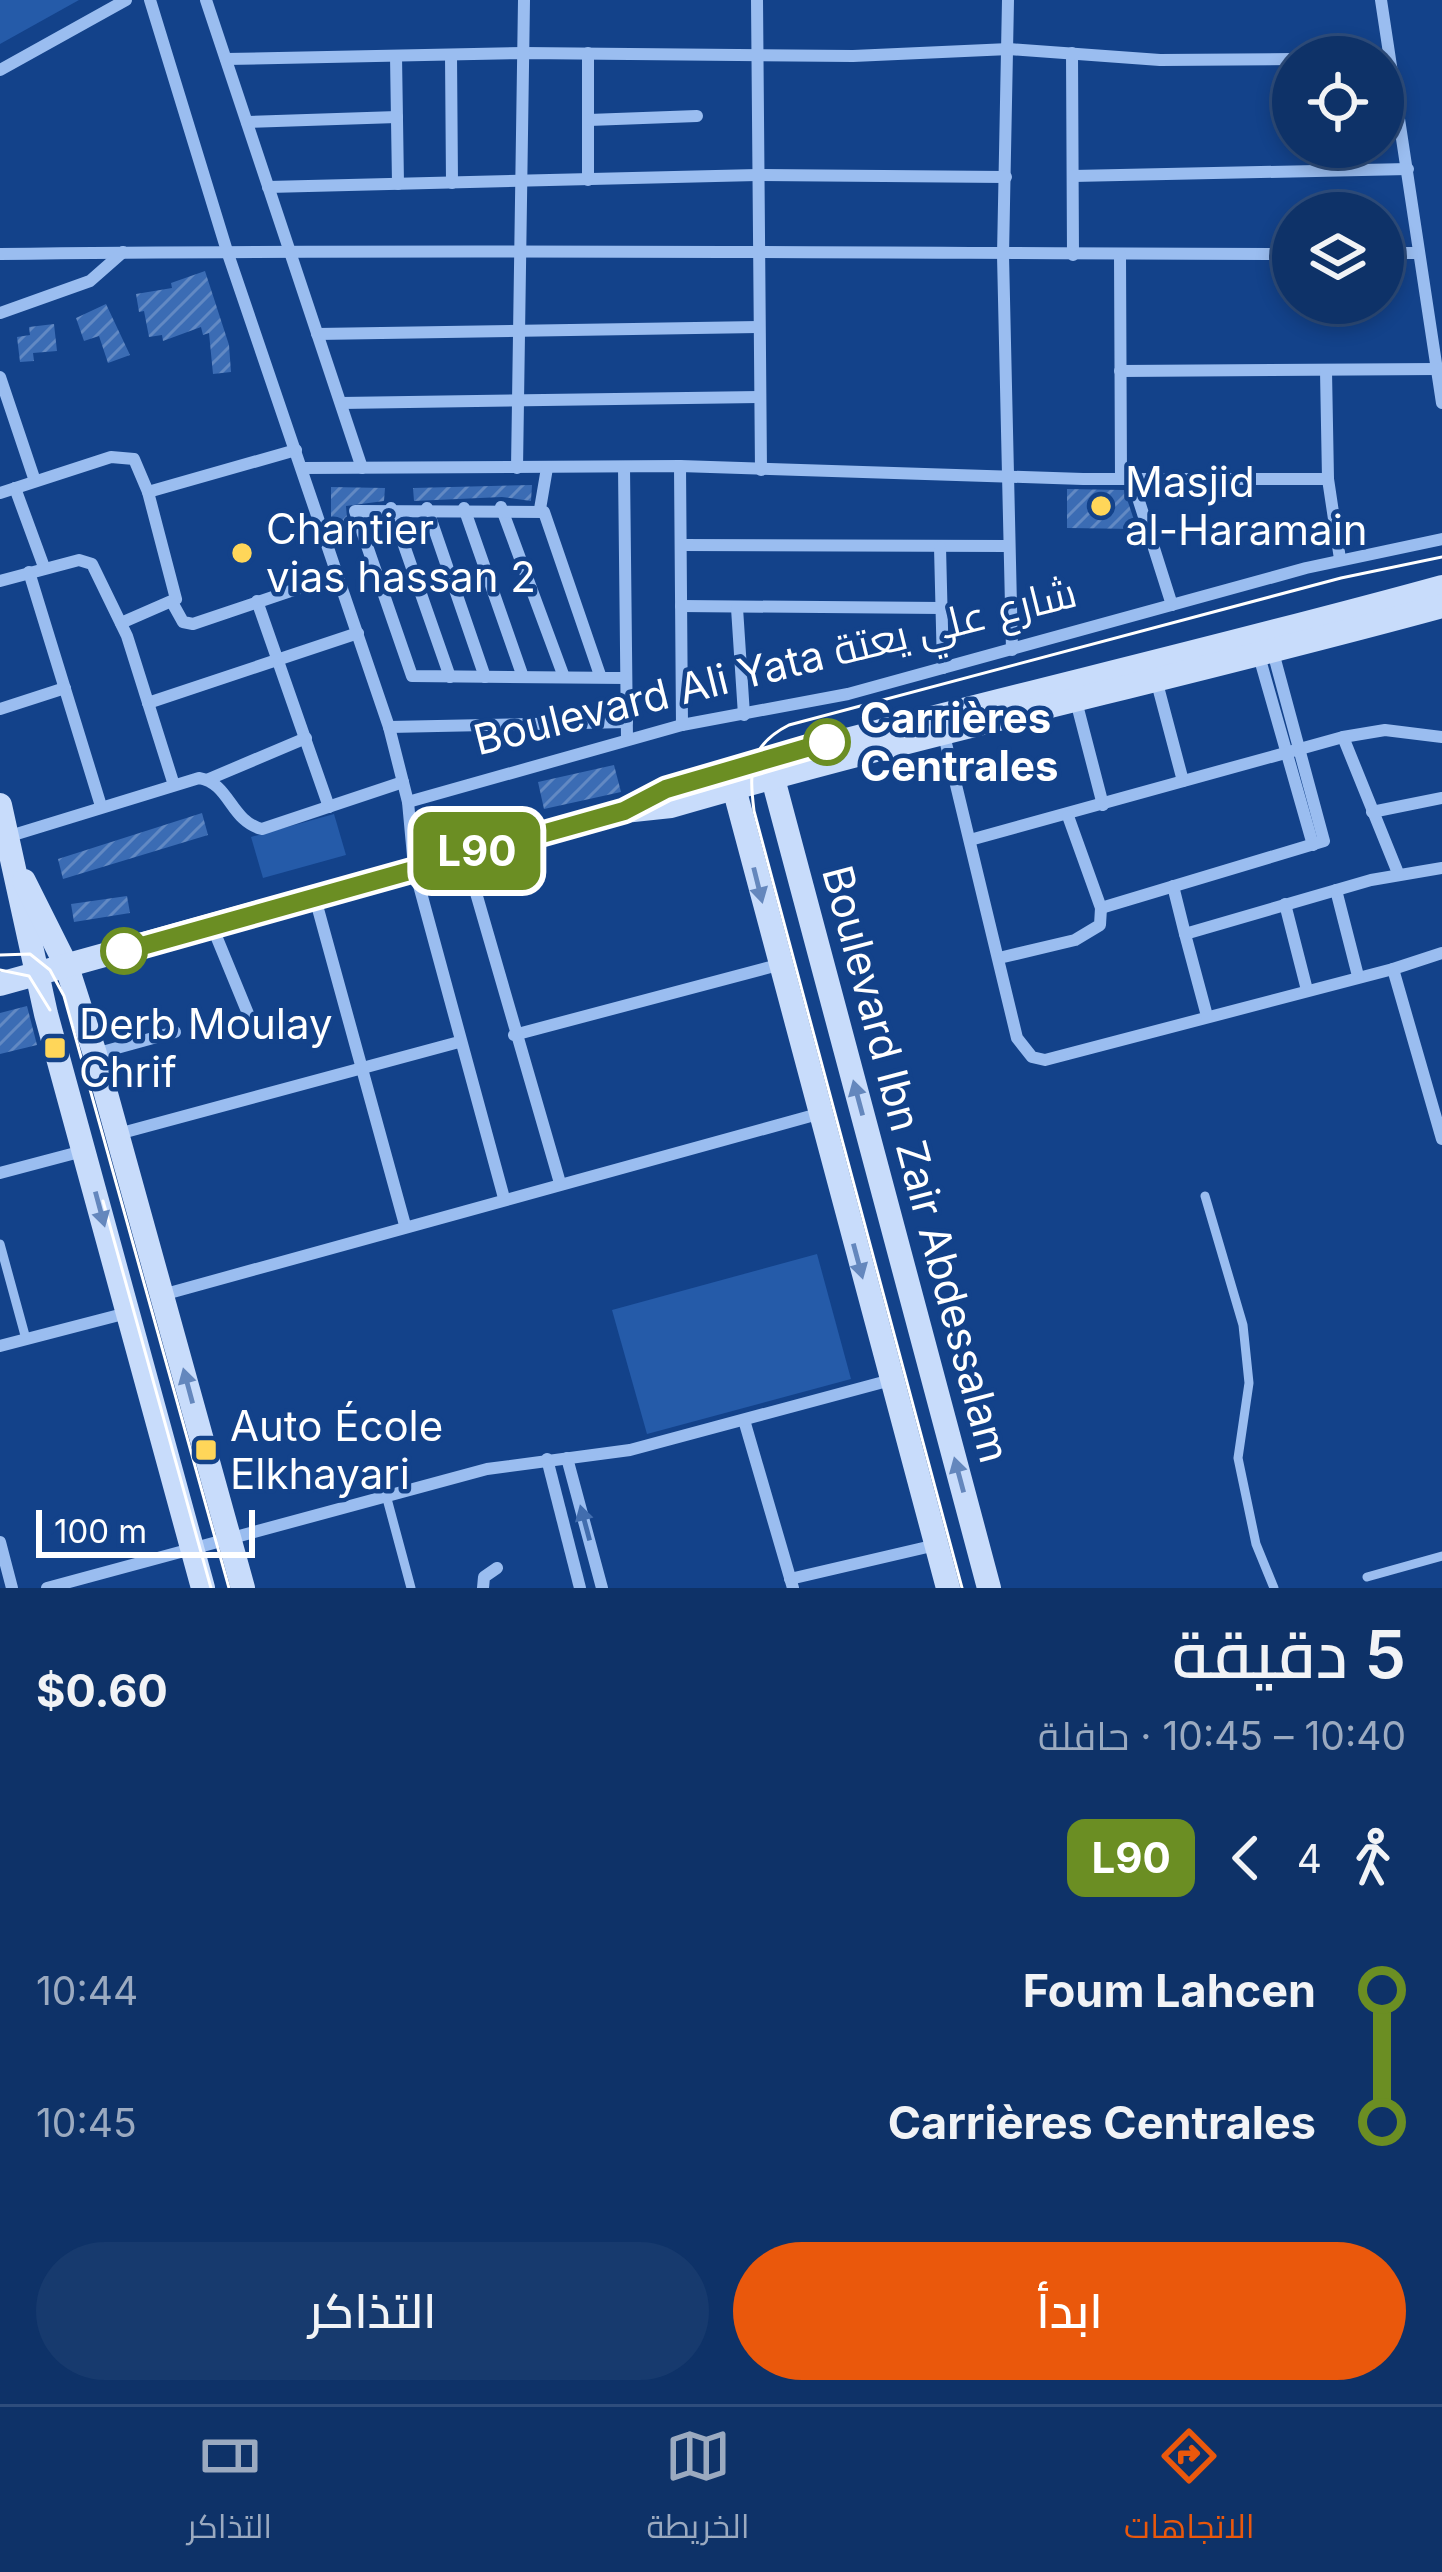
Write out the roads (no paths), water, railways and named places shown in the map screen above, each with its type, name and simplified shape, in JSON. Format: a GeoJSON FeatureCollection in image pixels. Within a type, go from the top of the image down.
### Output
{"type":"FeatureCollection","features":[{"type":"Feature","properties":{"kind":"street"},"geometry":{"type":"LineString","coordinates":[[0,70],[126,0]]}},
{"type":"Feature","properties":{"kind":"street"},"geometry":{"type":"LineString","coordinates":[[149,0],[227,251],[389,727],[408,802],[415,867],[504,1198]]}},
{"type":"Feature","properties":{"kind":"street"},"geometry":{"type":"LineString","coordinates":[[206,0],[362,468]]}},
{"type":"Feature","properties":{"kind":"street"},"geometry":{"type":"LineString","coordinates":[[517,468],[524,0]]}},
{"type":"Feature","properties":{"kind":"street"},"geometry":{"type":"LineString","coordinates":[[758,0],[761,470]]}},
{"type":"Feature","properties":{"kind":"street"},"geometry":{"type":"LineString","coordinates":[[1008,0],[1003,255],[1012,650]]}},
{"type":"Feature","properties":{"kind":"street"},"geometry":{"type":"LineString","coordinates":[[1381,0],[1384,36]]}},
{"type":"Feature","properties":{"kind":"street"},"geometry":{"type":"LineString","coordinates":[[226,59],[1010,49],[1160,60],[1272,59]]}},
{"type":"Feature","properties":{"kind":"street"},"geometry":{"type":"LineString","coordinates":[[588,53],[588,180]]}},
{"type":"Feature","properties":{"kind":"street"},"geometry":{"type":"LineString","coordinates":[[1072,53],[1073,255]]}},
{"type":"Feature","properties":{"kind":"street"},"geometry":{"type":"LineString","coordinates":[[451,55],[452,183]]}},
{"type":"Feature","properties":{"kind":"street"},"geometry":{"type":"LineString","coordinates":[[396,56],[398,184]]}},
{"type":"Feature","properties":{"kind":"street"},"geometry":{"type":"LineString","coordinates":[[247,122],[397,116]]}},
{"type":"Feature","properties":{"kind":"street"},"geometry":{"type":"LineString","coordinates":[[589,120],[697,116]]}},
{"type":"Feature","properties":{"kind":"street"},"geometry":{"type":"LineString","coordinates":[[1404,149],[1442,403]]}},
{"type":"Feature","properties":{"kind":"street"},"geometry":{"type":"LineString","coordinates":[[1073,176],[1408,169]]}},
{"type":"Feature","properties":{"kind":"street"},"geometry":{"type":"LineString","coordinates":[[268,187],[757,175],[1006,177]]}},
{"type":"Feature","properties":{"kind":"street"},"geometry":{"type":"LineString","coordinates":[[0,254],[758,249],[1272,254]]}},
{"type":"Feature","properties":{"kind":"street"},"geometry":{"type":"LineString","coordinates":[[0,314],[90,281],[123,253]]}},
{"type":"Feature","properties":{"kind":"street"},"geometry":{"type":"LineString","coordinates":[[1404,253],[1419,253]]}},
{"type":"Feature","properties":{"kind":"street"},"geometry":{"type":"LineString","coordinates":[[1120,255],[1120,371],[1127,479],[1172,605]]}},
{"type":"Feature","properties":{"kind":"street"},"geometry":{"type":"LineString","coordinates":[[1427,301],[1442,298]]}},
{"type":"Feature","properties":{"kind":"street"},"geometry":{"type":"LineString","coordinates":[[317,334],[758,326]]}},
{"type":"Feature","properties":{"kind":"street"},"geometry":{"type":"LineString","coordinates":[[1120,371],[1437,369]]}},
{"type":"Feature","properties":{"kind":"street"},"geometry":{"type":"LineString","coordinates":[[1325,371],[1328,479],[1340,559]]}},
{"type":"Feature","properties":{"kind":"street"},"geometry":{"type":"LineString","coordinates":[[0,377],[34,481]]}},
{"type":"Feature","properties":{"kind":"street"},"geometry":{"type":"LineString","coordinates":[[340,403],[759,398]]}},
{"type":"Feature","properties":{"kind":"street"},"geometry":{"type":"LineString","coordinates":[[148,492],[296,450]]}},
{"type":"Feature","properties":{"kind":"street"},"geometry":{"type":"LineString","coordinates":[[0,493],[118,455],[138,464],[176,582],[173,604],[189,625],[338,574]]}},
{"type":"Feature","properties":{"kind":"street"},"geometry":{"type":"LineString","coordinates":[[302,468],[680,466],[1006,478],[1328,479]]}},
{"type":"Feature","properties":{"kind":"street"},"geometry":{"type":"LineString","coordinates":[[680,466],[682,725]]}},
{"type":"Feature","properties":{"kind":"street"},"geometry":{"type":"LineString","coordinates":[[624,467],[627,739]]}},
{"type":"Feature","properties":{"kind":"street"},"geometry":{"type":"LineString","coordinates":[[547,468],[540,509],[601,678]]}},
{"type":"Feature","properties":{"kind":"street"},"geometry":{"type":"LineString","coordinates":[[15,488],[44,567]]}},
{"type":"Feature","properties":{"kind":"street"},"geometry":{"type":"LineString","coordinates":[[502,507],[564,677]]}},
{"type":"Feature","properties":{"kind":"street"},"geometry":{"type":"LineString","coordinates":[[391,508],[450,676]]}},
{"type":"Feature","properties":{"kind":"street"},"geometry":{"type":"LineString","coordinates":[[427,508],[485,677]]}},
{"type":"Feature","properties":{"kind":"street"},"geometry":{"type":"LineString","coordinates":[[464,508],[523,677]]}},
{"type":"Feature","properties":{"kind":"street"},"geometry":{"type":"LineString","coordinates":[[540,509],[355,511],[354,520],[406,670],[416,677],[626,678]]}},
{"type":"Feature","properties":{"kind":"street","name":"Boulevard Ali Yata شارع علي يعتة"},"geometry":{"type":"LineString","coordinates":[[408,802],[682,725],[943,668],[1340,559],[1442,539]]}},
{"type":"Feature","properties":{"kind":"street"},"geometry":{"type":"LineString","coordinates":[[681,545],[1008,546]]}},
{"type":"Feature","properties":{"kind":"street"},"geometry":{"type":"LineString","coordinates":[[940,547],[943,668]]}},
{"type":"Feature","properties":{"kind":"street"},"geometry":{"type":"LineString","coordinates":[[0,581],[44,567],[89,561],[121,623],[173,782]]}},
{"type":"Feature","properties":{"kind":"street"},"geometry":{"type":"LineString","coordinates":[[29,572],[101,806]]}},
{"type":"Feature","properties":{"kind":"street","name":"Boulevard Ali Yata شارع علي يعتة"},"geometry":{"type":"LineString","coordinates":[[0,984],[624,811],[671,806],[732,779],[1442,587]]}},
{"type":"Feature","properties":{"kind":"street"},"geometry":{"type":"LineString","coordinates":[[257,601],[329,807]]}},
{"type":"Feature","properties":{"kind":"street"},"geometry":{"type":"LineString","coordinates":[[121,623],[173,604]]}},
{"type":"Feature","properties":{"kind":"street"},"geometry":{"type":"LineString","coordinates":[[681,606],[941,608]]}},
{"type":"Feature","properties":{"kind":"street","name":"Boulevard Ali Yata شارع علي يعتة"},"geometry":{"type":"LineString","coordinates":[[770,769],[1157,683],[1442,606]]}},
{"type":"Feature","properties":{"kind":"street"},"geometry":{"type":"LineString","coordinates":[[737,608],[744,715]]}},
{"type":"Feature","properties":{"kind":"street"},"geometry":{"type":"LineString","coordinates":[[148,703],[358,633]]}},
{"type":"Feature","properties":{"kind":"street"},"geometry":{"type":"LineString","coordinates":[[1101,908],[1313,845],[1266,654]]}},
{"type":"Feature","properties":{"kind":"street"},"geometry":{"type":"LineString","coordinates":[[1157,683],[1183,781]]}},
{"type":"Feature","properties":{"kind":"street"},"geometry":{"type":"LineString","coordinates":[[0,709],[65,688]]}},
{"type":"Feature","properties":{"kind":"street"},"geometry":{"type":"LineString","coordinates":[[1076,701],[1103,805]]}},
{"type":"Feature","properties":{"kind":"street"},"geometry":{"type":"LineString","coordinates":[[389,727],[627,722]]}},
{"type":"Feature","properties":{"kind":"street"},"geometry":{"type":"LineString","coordinates":[[943,730],[1017,1038],[1032,1057],[1045,1060],[1442,953]]}},
{"type":"Feature","properties":{"kind":"street"},"geometry":{"type":"LineString","coordinates":[[970,840],[1343,737],[1385,730],[1442,737]]}},
{"type":"Feature","properties":{"kind":"street"},"geometry":{"type":"LineString","coordinates":[[1343,737],[1372,812],[1387,835],[1398,874]]}},
{"type":"Feature","properties":{"kind":"street"},"geometry":{"type":"LineString","coordinates":[[10,836],[173,782],[209,779],[306,738]]}},
{"type":"Feature","properties":{"kind":"street","name":"Boulevard Ibn Zair Abdessalam"},"geometry":{"type":"LineString","coordinates":[[770,769],[989,1588]]}},
{"type":"Feature","properties":{"kind":"street"},"geometry":{"type":"LineString","coordinates":[[209,779],[242,821],[262,829],[403,782]]}},
{"type":"Feature","properties":{"kind":"street","name":"Boulevard Ibn Zair Abdessalam"},"geometry":{"type":"LineString","coordinates":[[732,779],[947,1588]]}},
{"type":"Feature","properties":{"kind":"street"},"geometry":{"type":"LineString","coordinates":[[1372,812],[1442,798]]}},
{"type":"Feature","properties":{"kind":"street"},"geometry":{"type":"LineString","coordinates":[[0,805],[36,975],[203,1588]]}},
{"type":"Feature","properties":{"kind":"street"},"geometry":{"type":"LineString","coordinates":[[999,958],[1086,935],[1100,925],[1101,908],[1068,816]]}},
{"type":"Feature","properties":{"kind":"street"},"geometry":{"type":"LineString","coordinates":[[465,854],[560,1183]]}},
{"type":"Feature","properties":{"kind":"street"},"geometry":{"type":"LineString","coordinates":[[1185,934],[1398,874],[1442,868]]}},
{"type":"Feature","properties":{"kind":"street"},"geometry":{"type":"LineString","coordinates":[[17,869],[67,967],[95,1054],[242,1588]]}},
{"type":"Feature","properties":{"kind":"street"},"geometry":{"type":"LineString","coordinates":[[1173,886],[1207,1016]]}},
{"type":"Feature","properties":{"kind":"street"},"geometry":{"type":"LineString","coordinates":[[1336,890],[1358,976]]}},
{"type":"Feature","properties":{"kind":"street"},"geometry":{"type":"LineString","coordinates":[[315,898],[405,1225]]}},
{"type":"Feature","properties":{"kind":"street"},"geometry":{"type":"LineString","coordinates":[[1285,904],[1307,989]]}},
{"type":"Feature","properties":{"kind":"street"},"geometry":{"type":"LineString","coordinates":[[212,926],[249,1016]]}},
{"type":"Feature","properties":{"kind":"street"},"geometry":{"type":"LineString","coordinates":[[514,1035],[778,965]]}},
{"type":"Feature","properties":{"kind":"street"},"geometry":{"type":"LineString","coordinates":[[1393,969],[1442,1139]]}},
{"type":"Feature","properties":{"kind":"street"},"geometry":{"type":"LineString","coordinates":[[95,1054],[175,1032]]}},
{"type":"Feature","properties":{"kind":"street"},"geometry":{"type":"LineString","coordinates":[[118,1135],[459,1042]]}},
{"type":"Feature","properties":{"kind":"street"},"geometry":{"type":"LineString","coordinates":[[162,1295],[818,1114]]}},
{"type":"Feature","properties":{"kind":"street"},"geometry":{"type":"LineString","coordinates":[[0,1173],[84,1151]]}},
{"type":"Feature","properties":{"kind":"street"},"geometry":{"type":"LineString","coordinates":[[0,1346],[128,1313]]}},
{"type":"Feature","properties":{"kind":"street"},"geometry":{"type":"LineString","coordinates":[[47,1588],[386,1495],[547,1459],[630,1450],[890,1380]]}},
{"type":"Feature","properties":{"kind":"street"},"geometry":{"type":"LineString","coordinates":[[744,1420],[792,1584],[936,1545]]}},
{"type":"Feature","properties":{"kind":"street"},"geometry":{"type":"LineString","coordinates":[[568,1458],[602,1588]]}},
{"type":"Feature","properties":{"kind":"street"},"geometry":{"type":"LineString","coordinates":[[547,1459],[580,1588]]}},
{"type":"Feature","properties":{"kind":"street"},"geometry":{"type":"LineString","coordinates":[[0,1542],[12,1588]]}},
{"type":"Feature","properties":{"kind":"street"},"geometry":{"type":"LineString","coordinates":[[483,1588],[484,1577],[497,1568]]}},
{"type":"Feature","properties":{"kind":"lane"},"geometry":{"type":"LineString","coordinates":[[1205,1196],[1243,1325],[1249,1383],[1238,1458],[1256,1544],[1274,1588]]}},
{"type":"Feature","properties":{"kind":"lane"},"geometry":{"type":"LineString","coordinates":[[0,1244],[26,1339]]}},
{"type":"Feature","properties":{"kind":"lane"},"geometry":{"type":"LineString","coordinates":[[386,1495],[411,1588]]}},
{"type":"Feature","properties":{"kind":"lane"},"geometry":{"type":"LineString","coordinates":[[1366,1577],[1442,1556]]}},
{"type":"Feature","properties":{"kind":"tram line"},"geometry":{"type":"LineString","coordinates":[[962,1588],[754,811],[752,771],[759,750],[789,725],[1341,578],[1442,557]]}},
{"type":"Feature","properties":{"kind":"tram line"},"geometry":{"type":"LineString","coordinates":[[0,955],[30,954],[50,970],[64,996],[229,1588]]}},
{"type":"Feature","properties":{"kind":"tram line"},"geometry":{"type":"LineString","coordinates":[[0,970],[29,976],[50,1010]]}},
{"type":"Feature","properties":{"kind":"tram line"},"geometry":{"type":"LineString","coordinates":[[103,1201],[211,1588]]}},
{"type":"Feature","properties":{"kind":"place","name":"Masjid al-Haramain"},"geometry":{"type":"Point","coordinates":[1101,506]}},
{"type":"Feature","properties":{"kind":"place","name":"Chantier vias hassan 2"},"geometry":{"type":"Point","coordinates":[242,553]}},
{"type":"Feature","properties":{"kind":"place","name":"Carrières Centrales"},"geometry":{"type":"Point","coordinates":[827,742]}},
{"type":"Feature","properties":{"kind":"place","name":"Derb Moulay Chrif"},"geometry":{"type":"Point","coordinates":[55,1048]}},
{"type":"Feature","properties":{"kind":"place","name":"Auto École Elkhayari"},"geometry":{"type":"Point","coordinates":[206,1450]}}]}
